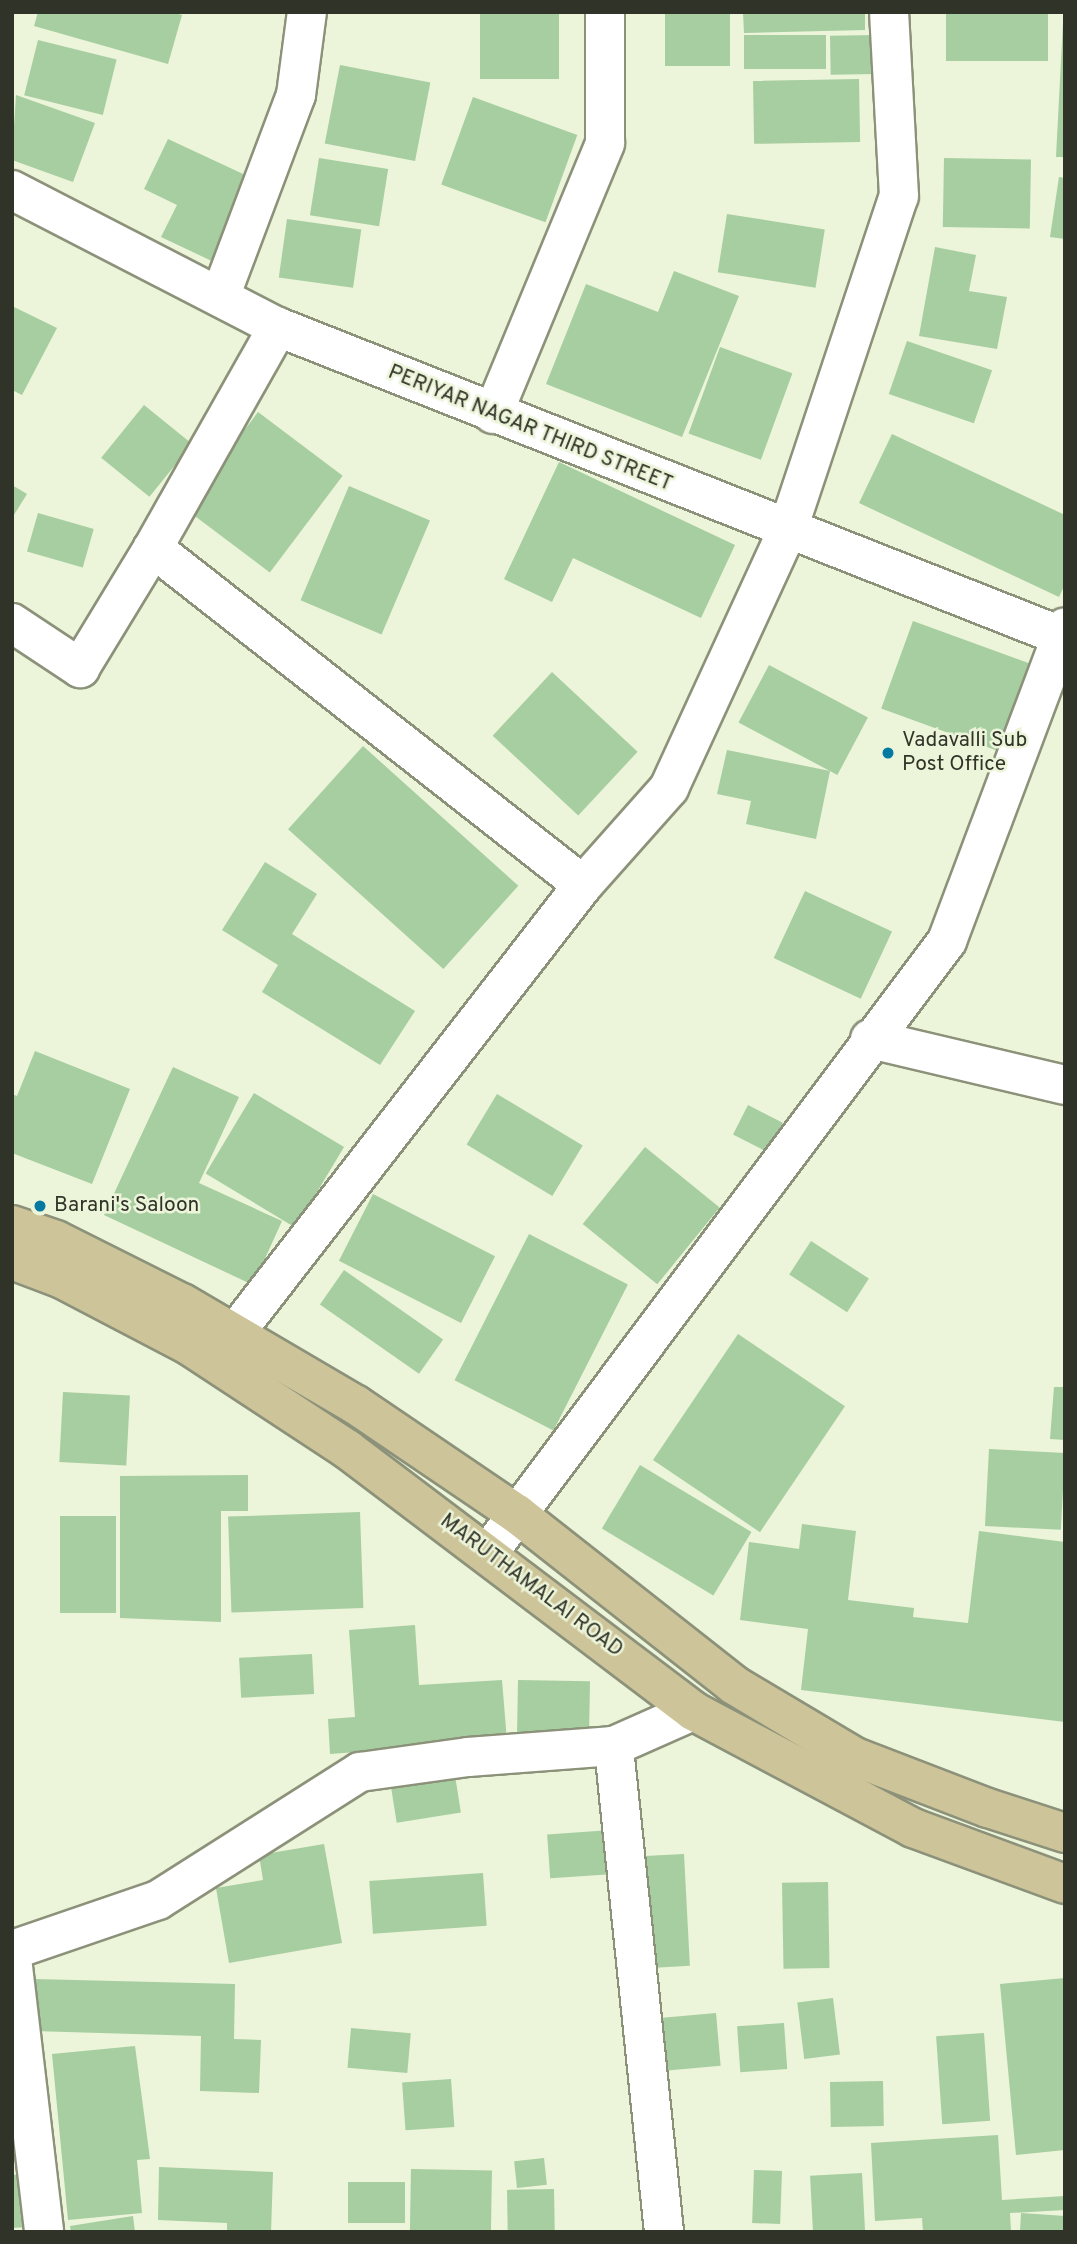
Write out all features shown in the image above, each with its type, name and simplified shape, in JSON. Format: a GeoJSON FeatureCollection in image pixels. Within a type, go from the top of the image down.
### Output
{"type":"FeatureCollection","features":[{"type":"Feature","properties":{"kind":"main road"},"geometry":{"type":"LineString","coordinates":[[12,1225],[56,1240],[234,1333],[356,1405],[517,1514],[734,1685],[855,1756],[988,1808],[1065,1833]]}},
{"type":"Feature","properties":{"kind":"main road","name":"MARUTHAMALAI ROAD"},"geometry":{"type":"LineString","coordinates":[[12,1261],[62,1279],[190,1346],[347,1449],[489,1552],[693,1711],[913,1828],[1065,1884]]}},
{"type":"Feature","properties":{"kind":"street"},"geometry":{"type":"LineString","coordinates":[[220,297],[296,95],[307,12]]}},
{"type":"Feature","properties":{"kind":"street"},"geometry":{"type":"LineString","coordinates":[[493,414],[605,143],[605,12]]}},
{"type":"Feature","properties":{"kind":"street"},"geometry":{"type":"LineString","coordinates":[[234,1333],[583,885],[669,788],[787,532],[899,196],[889,12]]}},
{"type":"Feature","properties":{"kind":"street","name":"PERIYAR NAGAR THIRD STREET"},"geometry":{"type":"LineString","coordinates":[[12,190],[278,327],[787,532],[1063,631]]}},
{"type":"Feature","properties":{"kind":"street"},"geometry":{"type":"LineString","coordinates":[[12,623],[80,668],[153,548],[278,327]]}},
{"type":"Feature","properties":{"kind":"street"},"geometry":{"type":"LineString","coordinates":[[153,548],[583,885]]}},
{"type":"Feature","properties":{"kind":"street"},"geometry":{"type":"LineString","coordinates":[[489,1552],[870,1039],[947,941],[1063,631]]}},
{"type":"Feature","properties":{"kind":"street"},"geometry":{"type":"LineString","coordinates":[[870,1039],[1065,1085]]}},
{"type":"Feature","properties":{"kind":"street"},"geometry":{"type":"LineString","coordinates":[[12,1950],[159,1900],[360,1772],[468,1756],[614,1746],[693,1711]]}},
{"type":"Feature","properties":{"kind":"street"},"geometry":{"type":"LineString","coordinates":[[614,1746],[664,2232]]}},
{"type":"Feature","properties":{"kind":"street"},"geometry":{"type":"LineString","coordinates":[[12,1958],[44,2232]]}},
{"type":"Feature","properties":{"kind":"building"},"geometry":{"type":"Polygon","coordinates":[[[38,12],[171,12],[182,15],[168,64],[34,26],[38,12]]]}},
{"type":"Feature","properties":{"kind":"building"},"geometry":{"type":"Polygon","coordinates":[[[480,12],[559,12],[559,79],[480,79],[480,12]]]}},
{"type":"Feature","properties":{"kind":"building"},"geometry":{"type":"Polygon","coordinates":[[[665,12],[730,12],[730,66],[665,66],[665,12]]]}},
{"type":"Feature","properties":{"kind":"building"},"geometry":{"type":"Polygon","coordinates":[[[743,12],[865,12],[865,30],[744,33],[743,12]]]}},
{"type":"Feature","properties":{"kind":"building"},"geometry":{"type":"Polygon","coordinates":[[[946,12],[1048,12],[1048,61],[946,61],[946,12]]]}},
{"type":"Feature","properties":{"kind":"building"},"geometry":{"type":"Polygon","coordinates":[[[1063,22],[1065,157],[1056,157],[1063,22]]]}},
{"type":"Feature","properties":{"kind":"building"},"geometry":{"type":"Polygon","coordinates":[[[744,35],[826,35],[826,69],[744,69],[744,35]]]}},
{"type":"Feature","properties":{"kind":"building"},"geometry":{"type":"Polygon","coordinates":[[[876,35],[877,74],[831,75],[830,36],[876,35]]]}},
{"type":"Feature","properties":{"kind":"building"},"geometry":{"type":"Polygon","coordinates":[[[38,40],[117,60],[103,115],[24,95],[38,40]]]}},
{"type":"Feature","properties":{"kind":"building"},"geometry":{"type":"Polygon","coordinates":[[[340,65],[430,83],[415,161],[325,144],[340,65]]]}},
{"type":"Feature","properties":{"kind":"building"},"geometry":{"type":"Polygon","coordinates":[[[859,79],[860,142],[754,144],[753,81],[859,79]]]}},
{"type":"Feature","properties":{"kind":"building"},"geometry":{"type":"Polygon","coordinates":[[[16,95],[95,123],[73,182],[12,160],[16,95]]]}},
{"type":"Feature","properties":{"kind":"building"},"geometry":{"type":"Polygon","coordinates":[[[473,97],[577,135],[545,222],[441,184],[473,97]]]}},
{"type":"Feature","properties":{"kind":"building"},"geometry":{"type":"Polygon","coordinates":[[[168,139],[256,180],[216,263],[161,237],[177,205],[144,189],[168,139]]]}},
{"type":"Feature","properties":{"kind":"building"},"geometry":{"type":"Polygon","coordinates":[[[319,158],[388,169],[379,226],[310,215],[319,158]]]}},
{"type":"Feature","properties":{"kind":"building"},"geometry":{"type":"Polygon","coordinates":[[[944,158],[1031,160],[1030,229],[943,227],[944,158]]]}},
{"type":"Feature","properties":{"kind":"building"},"geometry":{"type":"Polygon","coordinates":[[[1059,177],[1065,178],[1065,239],[1050,237],[1059,177]]]}},
{"type":"Feature","properties":{"kind":"building"},"geometry":{"type":"Polygon","coordinates":[[[727,214],[825,229],[816,288],[718,272],[727,214]]]}},
{"type":"Feature","properties":{"kind":"building"},"geometry":{"type":"Polygon","coordinates":[[[287,219],[361,229],[353,288],[279,277],[287,219]]]}},
{"type":"Feature","properties":{"kind":"building"},"geometry":{"type":"Polygon","coordinates":[[[935,247],[976,255],[969,291],[1007,297],[997,349],[919,336],[935,247]]]}},
{"type":"Feature","properties":{"kind":"building"},"geometry":{"type":"Polygon","coordinates":[[[674,271],[739,296],[682,437],[546,384],[586,284],[658,312],[674,271]]]}},
{"type":"Feature","properties":{"kind":"building"},"geometry":{"type":"Polygon","coordinates":[[[12,306],[57,328],[22,395],[12,390],[12,306]]]}},
{"type":"Feature","properties":{"kind":"building"},"geometry":{"type":"Polygon","coordinates":[[[907,341],[992,370],[974,423],[889,394],[907,341]]]}},
{"type":"Feature","properties":{"kind":"building"},"geometry":{"type":"Polygon","coordinates":[[[720,347],[792,373],[761,460],[689,433],[720,347]]]}},
{"type":"Feature","properties":{"kind":"building"},"geometry":{"type":"Polygon","coordinates":[[[144,405],[192,444],[149,497],[101,458],[144,405]]]}},
{"type":"Feature","properties":{"kind":"building"},"geometry":{"type":"Polygon","coordinates":[[[258,412],[343,476],[270,572],[185,509],[258,412]]]}},
{"type":"Feature","properties":{"kind":"building"},"geometry":{"type":"Polygon","coordinates":[[[892,434],[1065,515],[1065,584],[1059,597],[859,503],[892,434]]]}},
{"type":"Feature","properties":{"kind":"building"},"geometry":{"type":"Polygon","coordinates":[[[559,462],[735,545],[701,618],[573,558],[552,602],[504,579],[559,462]]]}},
{"type":"Feature","properties":{"kind":"building"},"geometry":{"type":"Polygon","coordinates":[[[12,485],[27,494],[12,518],[12,485]]]}},
{"type":"Feature","properties":{"kind":"building"},"geometry":{"type":"Polygon","coordinates":[[[349,486],[430,520],[382,635],[301,600],[349,486]]]}},
{"type":"Feature","properties":{"kind":"building"},"geometry":{"type":"Polygon","coordinates":[[[38,513],[94,529],[83,567],[27,551],[38,513]]]}},
{"type":"Feature","properties":{"kind":"building"},"geometry":{"type":"Polygon","coordinates":[[[913,621],[1033,665],[1001,752],[881,708],[913,621]]]}},
{"type":"Feature","properties":{"kind":"building"},"geometry":{"type":"Polygon","coordinates":[[[769,665],[868,718],[837,775],[738,722],[769,665]]]}},
{"type":"Feature","properties":{"kind":"building"},"geometry":{"type":"Polygon","coordinates":[[[552,672],[638,752],[578,815],[493,736],[552,672]]]}},
{"type":"Feature","properties":{"kind":"building"},"geometry":{"type":"Polygon","coordinates":[[[363,746],[518,886],[443,969],[288,829],[363,746]]]}},
{"type":"Feature","properties":{"kind":"building"},"geometry":{"type":"Polygon","coordinates":[[[727,750],[830,771],[816,839],[746,824],[751,801],[717,794],[727,750]]]}},
{"type":"Feature","properties":{"kind":"building"},"geometry":{"type":"Polygon","coordinates":[[[265,862],[317,894],[292,934],[415,1011],[380,1065],[262,992],[278,965],[222,930],[265,862]]]}},
{"type":"Feature","properties":{"kind":"building"},"geometry":{"type":"Polygon","coordinates":[[[805,891],[892,932],[861,999],[774,958],[805,891]]]}},
{"type":"Feature","properties":{"kind":"building"},"geometry":{"type":"Polygon","coordinates":[[[35,1051],[130,1089],[92,1184],[12,1153],[12,1094],[17,1096],[35,1051]]]}},
{"type":"Feature","properties":{"kind":"building"},"geometry":{"type":"Polygon","coordinates":[[[173,1067],[239,1097],[199,1183],[282,1221],[253,1285],[104,1215],[173,1067]]]}},
{"type":"Feature","properties":{"kind":"building"},"geometry":{"type":"Polygon","coordinates":[[[254,1093],[344,1147],[296,1228],[206,1174],[254,1093]]]}},
{"type":"Feature","properties":{"kind":"building"},"geometry":{"type":"Polygon","coordinates":[[[497,1094],[583,1146],[552,1196],[467,1145],[497,1094]]]}},
{"type":"Feature","properties":{"kind":"building"},"geometry":{"type":"Polygon","coordinates":[[[748,1105],[783,1123],[768,1152],[733,1134],[748,1105]]]}},
{"type":"Feature","properties":{"kind":"building"},"geometry":{"type":"Polygon","coordinates":[[[645,1147],[720,1207],[657,1284],[583,1224],[645,1147]]]}},
{"type":"Feature","properties":{"kind":"building"},"geometry":{"type":"Polygon","coordinates":[[[373,1194],[495,1256],[461,1323],[339,1261],[373,1194]]]}},
{"type":"Feature","properties":{"kind":"building"},"geometry":{"type":"Polygon","coordinates":[[[529,1234],[628,1284],[553,1431],[455,1380],[529,1234]]]}},
{"type":"Feature","properties":{"kind":"building"},"geometry":{"type":"Polygon","coordinates":[[[811,1241],[869,1279],[847,1312],[789,1275],[811,1241]]]}},
{"type":"Feature","properties":{"kind":"building"},"geometry":{"type":"Polygon","coordinates":[[[344,1270],[443,1339],[419,1374],[320,1304],[344,1270]]]}},
{"type":"Feature","properties":{"kind":"building"},"geometry":{"type":"Polygon","coordinates":[[[738,1334],[845,1406],[760,1532],[653,1460],[738,1334]]]}},
{"type":"Feature","properties":{"kind":"building"},"geometry":{"type":"Polygon","coordinates":[[[1054,1387],[1065,1387],[1065,1440],[1050,1439],[1054,1387]]]}},
{"type":"Feature","properties":{"kind":"building"},"geometry":{"type":"Polygon","coordinates":[[[63,1392],[130,1396],[126,1465],[59,1462],[63,1392]]]}},
{"type":"Feature","properties":{"kind":"building"},"geometry":{"type":"Polygon","coordinates":[[[989,1449],[1065,1453],[1061,1530],[985,1526],[989,1449]]]}},
{"type":"Feature","properties":{"kind":"building"},"geometry":{"type":"Polygon","coordinates":[[[640,1465],[751,1532],[713,1595],[602,1528],[640,1465]]]}},
{"type":"Feature","properties":{"kind":"building"},"geometry":{"type":"Polygon","coordinates":[[[248,1475],[248,1511],[221,1511],[221,1622],[120,1618],[120,1476],[248,1475]]]}},
{"type":"Feature","properties":{"kind":"building"},"geometry":{"type":"Polygon","coordinates":[[[360,1512],[363,1608],[231,1613],[228,1517],[360,1512]]]}},
{"type":"Feature","properties":{"kind":"building"},"geometry":{"type":"Polygon","coordinates":[[[60,1516],[116,1516],[116,1613],[60,1613],[60,1516]]]}},
{"type":"Feature","properties":{"kind":"building"},"geometry":{"type":"Polygon","coordinates":[[[802,1524],[856,1531],[848,1600],[914,1608],[913,1617],[968,1623],[979,1531],[1065,1542],[1065,1722],[801,1690],[808,1629],[740,1620],[749,1542],[799,1549],[802,1524]]]}},
{"type":"Feature","properties":{"kind":"building"},"geometry":{"type":"Polygon","coordinates":[[[415,1625],[419,1685],[502,1680],[507,1741],[330,1754],[328,1719],[355,1717],[349,1630],[415,1625]]]}},
{"type":"Feature","properties":{"kind":"building"},"geometry":{"type":"Polygon","coordinates":[[[312,1654],[314,1694],[241,1698],[239,1658],[312,1654]]]}},
{"type":"Feature","properties":{"kind":"building"},"geometry":{"type":"Polygon","coordinates":[[[518,1680],[590,1681],[589,1736],[517,1735],[518,1680]]]}},
{"type":"Feature","properties":{"kind":"building"},"geometry":{"type":"Polygon","coordinates":[[[454,1769],[461,1812],[397,1823],[390,1779],[454,1769]]]}},
{"type":"Feature","properties":{"kind":"building"},"geometry":{"type":"Polygon","coordinates":[[[611,1830],[614,1874],[550,1878],[547,1834],[611,1830]]]}},
{"type":"Feature","properties":{"kind":"building"},"geometry":{"type":"Polygon","coordinates":[[[324,1844],[342,1943],[229,1963],[216,1888],[263,1880],[259,1855],[324,1844]]]}},
{"type":"Feature","properties":{"kind":"building"},"geometry":{"type":"Polygon","coordinates":[[[684,1854],[690,1966],[646,1968],[640,1856],[684,1854]]]}},
{"type":"Feature","properties":{"kind":"building"},"geometry":{"type":"Polygon","coordinates":[[[483,1873],[487,1926],[373,1934],[369,1881],[483,1873]]]}},
{"type":"Feature","properties":{"kind":"building"},"geometry":{"type":"Polygon","coordinates":[[[828,1882],[830,1968],[784,1969],[782,1883],[828,1882]]]}},
{"type":"Feature","properties":{"kind":"building"},"geometry":{"type":"Polygon","coordinates":[[[1065,1978],[1065,2150],[1016,2155],[1000,1984],[1065,1978]]]}},
{"type":"Feature","properties":{"kind":"building"},"geometry":{"type":"Polygon","coordinates":[[[34,1979],[235,1984],[234,2039],[261,2040],[259,2093],[200,2091],[201,2036],[33,2031],[34,1979]]]}},
{"type":"Feature","properties":{"kind":"building"},"geometry":{"type":"Polygon","coordinates":[[[833,1998],[840,2055],[804,2059],[797,2002],[833,1998]]]}},
{"type":"Feature","properties":{"kind":"building"},"geometry":{"type":"Polygon","coordinates":[[[716,2013],[721,2066],[659,2071],[654,2018],[716,2013]]]}},
{"type":"Feature","properties":{"kind":"building"},"geometry":{"type":"Polygon","coordinates":[[[784,2023],[787,2069],[740,2072],[737,2026],[784,2023]]]}},
{"type":"Feature","properties":{"kind":"building"},"geometry":{"type":"Polygon","coordinates":[[[351,2028],[411,2033],[407,2073],[348,2068],[351,2028]]]}},
{"type":"Feature","properties":{"kind":"building"},"geometry":{"type":"Polygon","coordinates":[[[984,2033],[990,2121],[942,2124],[936,2036],[984,2033]]]}},
{"type":"Feature","properties":{"kind":"building"},"geometry":{"type":"Polygon","coordinates":[[[135,2046],[150,2159],[137,2160],[142,2213],[68,2220],[52,2054],[135,2046]]]}},
{"type":"Feature","properties":{"kind":"building"},"geometry":{"type":"Polygon","coordinates":[[[451,2079],[454,2127],[405,2130],[402,2082],[451,2079]]]}},
{"type":"Feature","properties":{"kind":"building"},"geometry":{"type":"Polygon","coordinates":[[[883,2081],[884,2126],[831,2127],[830,2082],[883,2081]]]}},
{"type":"Feature","properties":{"kind":"building"},"geometry":{"type":"Polygon","coordinates":[[[998,2135],[1002,2200],[1065,2196],[1065,2210],[1010,2213],[1011,2232],[923,2232],[922,2218],[875,2221],[871,2143],[998,2135]]]}},
{"type":"Feature","properties":{"kind":"building"},"geometry":{"type":"Polygon","coordinates":[[[544,2158],[547,2185],[517,2188],[514,2161],[544,2158]]]}},
{"type":"Feature","properties":{"kind":"building"},"geometry":{"type":"Polygon","coordinates":[[[159,2167],[273,2172],[271,2232],[227,2232],[227,2223],[158,2220],[159,2167]]]}},
{"type":"Feature","properties":{"kind":"building"},"geometry":{"type":"Polygon","coordinates":[[[411,2169],[492,2170],[491,2232],[410,2232],[411,2169]]]}},
{"type":"Feature","properties":{"kind":"building"},"geometry":{"type":"Polygon","coordinates":[[[754,2170],[782,2171],[780,2224],[752,2223],[754,2170]]]}},
{"type":"Feature","properties":{"kind":"building"},"geometry":{"type":"Polygon","coordinates":[[[862,2173],[865,2232],[813,2232],[810,2176],[862,2173]]]}},
{"type":"Feature","properties":{"kind":"building"},"geometry":{"type":"Polygon","coordinates":[[[22,2174],[27,2227],[12,2228],[12,2175],[22,2174]]]}},
{"type":"Feature","properties":{"kind":"building"},"geometry":{"type":"Polygon","coordinates":[[[348,2182],[405,2182],[405,2223],[348,2223],[348,2182]]]}},
{"type":"Feature","properties":{"kind":"building"},"geometry":{"type":"Polygon","coordinates":[[[554,2189],[555,2232],[508,2232],[507,2190],[554,2189]]]}},
{"type":"Feature","properties":{"kind":"building"},"geometry":{"type":"Polygon","coordinates":[[[1021,2213],[1065,2216],[1065,2232],[1020,2232],[1021,2213]]]}},
{"type":"Feature","properties":{"kind":"building"},"geometry":{"type":"Polygon","coordinates":[[[133,2216],[135,2232],[71,2232],[70,2226],[133,2216]]]}},
{"type":"Feature","properties":{"kind":"place","name":"Vadavalli Sub Post Office"},"geometry":{"type":"Point","coordinates":[888,753]}},
{"type":"Feature","properties":{"kind":"place","name":"Barani's Saloon"},"geometry":{"type":"Point","coordinates":[40,1206]}}]}
